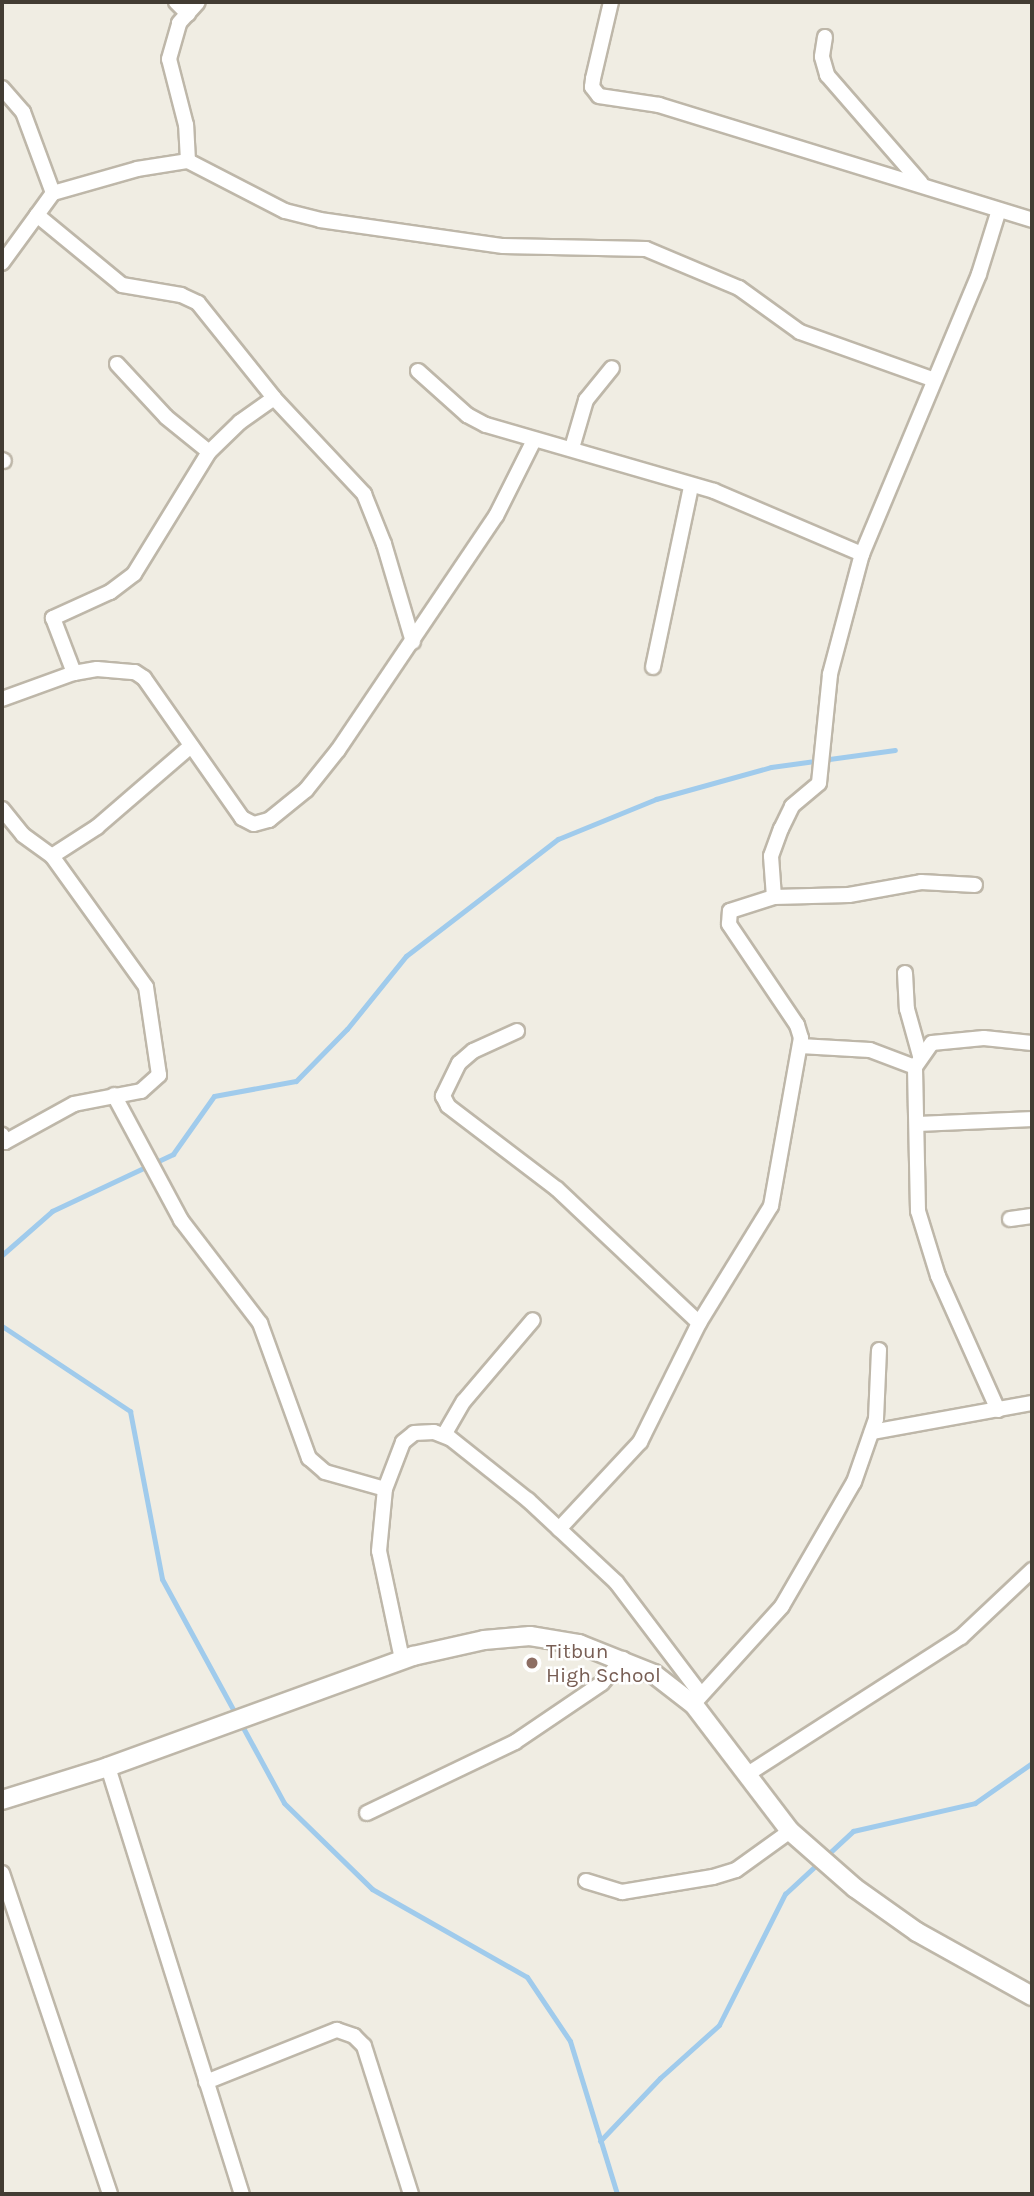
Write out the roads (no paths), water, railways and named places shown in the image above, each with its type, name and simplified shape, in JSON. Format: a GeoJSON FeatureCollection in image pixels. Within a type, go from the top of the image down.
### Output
{"type":"FeatureCollection","features":[{"type":"Feature","properties":{"kind":"street"},"geometry":{"type":"LineString","coordinates":[[176,2],[188,14]]}},
{"type":"Feature","properties":{"kind":"street"},"geometry":{"type":"LineString","coordinates":[[188,161],[186,125],[169,59],[172,38],[198,2]]}},
{"type":"Feature","properties":{"kind":"street"},"geometry":{"type":"LineString","coordinates":[[611,2],[593,79],[592,88],[599,96],[659,105],[922,184],[998,213],[1032,220]]}},
{"type":"Feature","properties":{"kind":"street"},"geometry":{"type":"LineString","coordinates":[[825,37],[822,57],[827,75],[922,184]]}},
{"type":"Feature","properties":{"kind":"street"},"geometry":{"type":"LineString","coordinates":[[2,88],[23,112],[53,193]]}},
{"type":"Feature","properties":{"kind":"street"},"geometry":{"type":"LineString","coordinates":[[2,263],[53,193],[137,169],[188,161],[285,211],[320,220],[503,246],[646,249],[738,288],[800,332],[932,379]]}},
{"type":"Feature","properties":{"kind":"street"},"geometry":{"type":"LineString","coordinates":[[774,897],[771,856],[781,829],[792,806],[819,783],[830,674],[862,554],[932,379],[979,274],[998,213]]}},
{"type":"Feature","properties":{"kind":"street"},"geometry":{"type":"LineString","coordinates":[[37,215],[122,285],[181,295],[198,303],[274,398],[364,494],[384,544],[413,642]]}},
{"type":"Feature","properties":{"kind":"street"},"geometry":{"type":"LineString","coordinates":[[117,363],[166,417],[209,452]]}},
{"type":"Feature","properties":{"kind":"street"},"geometry":{"type":"LineString","coordinates":[[572,448],[586,400],[612,368]]}},
{"type":"Feature","properties":{"kind":"street"},"geometry":{"type":"LineString","coordinates":[[418,371],[467,415],[533,442],[572,448],[745,502],[862,554]]}},
{"type":"Feature","properties":{"kind":"street"},"geometry":{"type":"LineString","coordinates":[[74,673],[53,618],[110,592],[134,574],[209,452],[240,422],[274,398]]}},
{"type":"Feature","properties":{"kind":"street"},"geometry":{"type":"LineString","coordinates":[[2,699],[74,673],[97,669],[135,672],[144,678],[242,818],[254,824],[269,820],[306,790],[413,642],[496,516],[533,442]]}},
{"type":"Feature","properties":{"kind":"street"},"geometry":{"type":"LineString","coordinates":[[653,667],[691,486]]}},
{"type":"Feature","properties":{"kind":"street"},"geometry":{"type":"LineString","coordinates":[[52,856],[97,827],[191,746]]}},
{"type":"Feature","properties":{"kind":"street"},"geometry":{"type":"LineString","coordinates":[[2,809],[23,835],[52,856],[146,987],[159,1075],[141,1091],[74,1104],[3,1141]]}},
{"type":"Feature","properties":{"kind":"street"},"geometry":{"type":"LineString","coordinates":[[559,1529],[640,1442],[699,1323],[771,1206],[780,1175],[788,1092],[800,1046],[797,1025],[729,924],[733,908],[774,897],[849,895],[921,882],[975,885]]}},
{"type":"Feature","properties":{"kind":"street"},"geometry":{"type":"LineString","coordinates":[[905,973],[907,1009],[917,1062],[918,1211],[925,1239],[998,1410]]}},
{"type":"Feature","properties":{"kind":"street"},"geometry":{"type":"LineString","coordinates":[[517,1031],[473,1051],[459,1063],[443,1096],[448,1106],[557,1189],[699,1323]]}},
{"type":"Feature","properties":{"kind":"street"},"geometry":{"type":"LineString","coordinates":[[917,1062],[932,1042],[984,1038],[1032,1043]]}},
{"type":"Feature","properties":{"kind":"street"},"geometry":{"type":"LineString","coordinates":[[800,1046],[870,1050],[917,1062]]}},
{"type":"Feature","properties":{"kind":"street"},"geometry":{"type":"LineString","coordinates":[[114,1096],[181,1220],[260,1323],[309,1458],[325,1472],[385,1489]]}},
{"type":"Feature","properties":{"kind":"street"},"geometry":{"type":"LineString","coordinates":[[919,1124],[1032,1119]]}},
{"type":"Feature","properties":{"kind":"street"},"geometry":{"type":"LineString","coordinates":[[1010,1219],[1032,1216]]}},
{"type":"Feature","properties":{"kind":"street"},"geometry":{"type":"LineString","coordinates":[[444,1435],[464,1401],[533,1320]]}},
{"type":"Feature","properties":{"kind":"street"},"geometry":{"type":"LineString","coordinates":[[697,1699],[782,1606],[854,1482],[876,1419],[879,1350]]}},
{"type":"Feature","properties":{"kind":"street"},"geometry":{"type":"LineString","coordinates":[[872,1432],[1032,1404]]}},
{"type":"Feature","properties":{"kind":"street"},"geometry":{"type":"LineString","coordinates":[[402,1659],[379,1551],[385,1489],[403,1442],[414,1433],[444,1435],[559,1529],[616,1582],[746,1775],[790,1831],[855,1888],[917,1933],[1032,1996]]}},
{"type":"Feature","properties":{"kind":"street"},"geometry":{"type":"LineString","coordinates":[[746,1775],[961,1637],[1032,1570]]}},
{"type":"Feature","properties":{"kind":"street"},"geometry":{"type":"LineString","coordinates":[[2,1800],[108,1767],[402,1659],[484,1640],[530,1636],[579,1644],[623,1659],[697,1699]]}},
{"type":"Feature","properties":{"kind":"street"},"geometry":{"type":"LineString","coordinates":[[368,1813],[515,1742],[603,1683],[623,1659]]}},
{"type":"Feature","properties":{"kind":"street"},"geometry":{"type":"LineString","coordinates":[[108,1767],[242,2194]]}},
{"type":"Feature","properties":{"kind":"street"},"geometry":{"type":"LineString","coordinates":[[586,1881],[622,1892],[713,1877],[736,1870],[790,1831]]}},
{"type":"Feature","properties":{"kind":"street"},"geometry":{"type":"LineString","coordinates":[[2,1873],[110,2194]]}},
{"type":"Feature","properties":{"kind":"street"},"geometry":{"type":"LineString","coordinates":[[206,2082],[337,2030],[354,2036],[364,2046],[411,2194]]}},
{"type":"Feature","properties":{"kind":"waterway"},"geometry":{"type":"LineString","coordinates":[[2,1255],[52,1211],[173,1154],[214,1096],[296,1081],[347,1029],[406,956],[558,839],[656,799],[771,767],[895,750]]}},
{"type":"Feature","properties":{"kind":"waterway"},"geometry":{"type":"LineString","coordinates":[[2,1326],[130,1411],[162,1579],[284,1803],[372,1889],[527,1977],[570,2041],[617,2194]]}},
{"type":"Feature","properties":{"kind":"waterway"},"geometry":{"type":"LineString","coordinates":[[600,2141],[660,2078],[719,2025],[785,1894],[853,1831],[975,1803],[1032,1763]]}},
{"type":"Feature","properties":{"kind":"place","name":"Titbun High School"},"geometry":{"type":"Point","coordinates":[532,1663]}}]}
